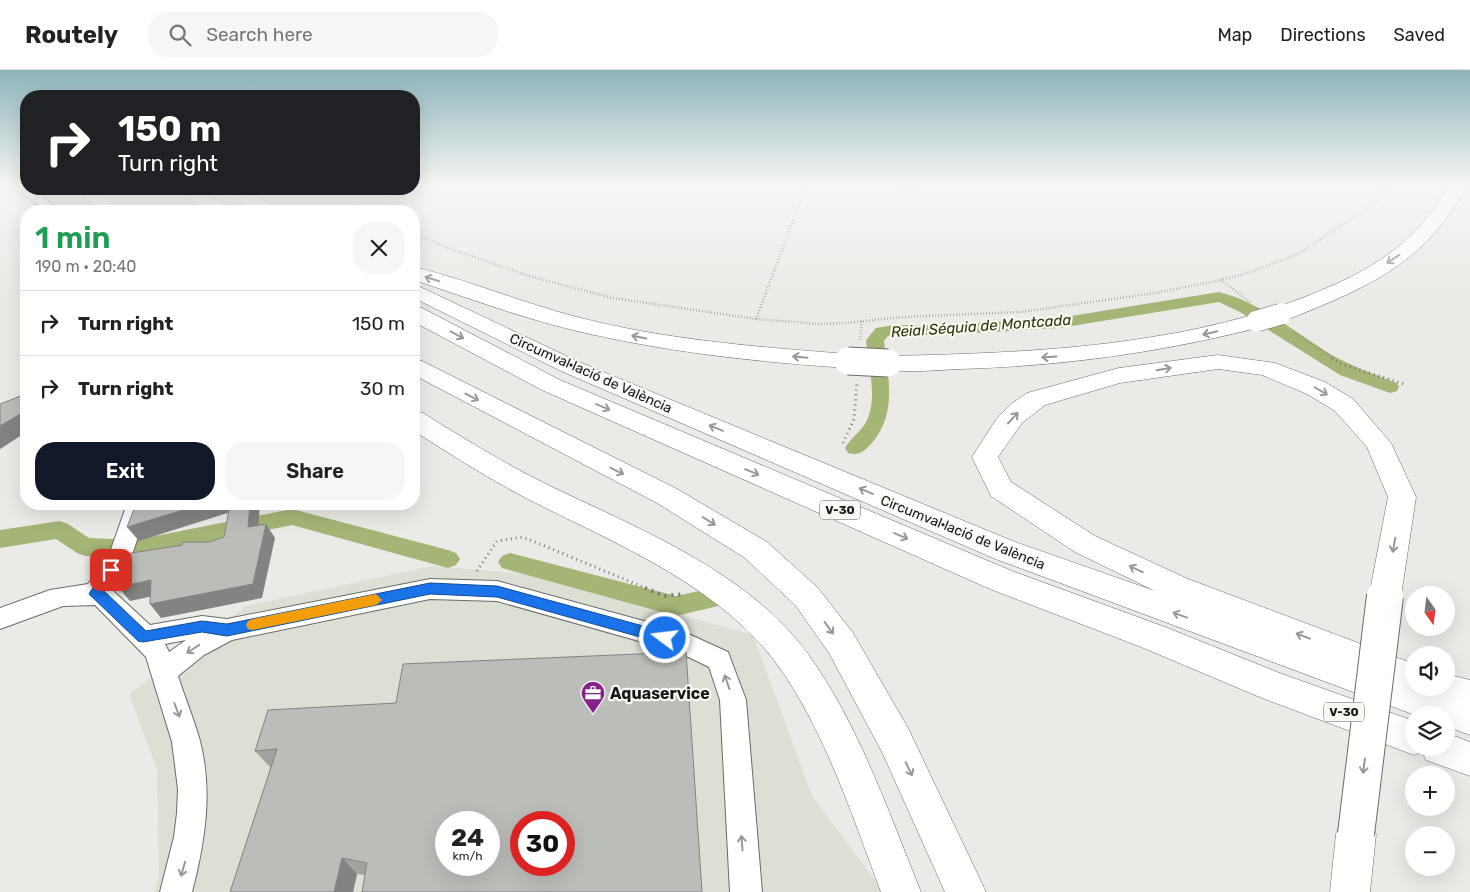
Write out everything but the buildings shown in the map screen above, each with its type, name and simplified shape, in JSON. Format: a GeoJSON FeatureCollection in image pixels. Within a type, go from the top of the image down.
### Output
{"type":"FeatureCollection","features":[{"type":"Feature","properties":{"kind":"main road"},"geometry":{"type":"LineString","coordinates":[[420,275],[535,312],[616,332],[740,352],[888,363],[970,362],[1076,355],[1190,338],[1254,311],[1286,322],[1394,259],[1416,243],[1435,222]]}},
{"type":"Feature","properties":{"kind":"main road","name":"Circumval·lació de València"},"geometry":{"type":"LineString","coordinates":[[420,293],[569,366],[995,546],[1300,660],[1470,719]]}},
{"type":"Feature","properties":{"kind":"main road","name":"Circumval·lació de València"},"geometry":{"type":"LineString","coordinates":[[420,316],[552,385],[1001,580],[1153,637],[1274,687],[1405,735]]}},
{"type":"Feature","properties":{"kind":"main road"},"geometry":{"type":"LineString","coordinates":[[1350,892],[1356,834],[1377,665],[1385,596],[1402,498],[1391,468],[1378,443],[1344,405],[1296,378],[1267,368],[1218,362],[1189,364],[1119,376],[1036,399],[1024,405],[996,436],[985,457],[1001,489],[1085,544],[1177,588],[1377,665],[1405,676]]}},
{"type":"Feature","properties":{"kind":"main road"},"geometry":{"type":"LineString","coordinates":[[420,369],[667,496],[756,550],[807,597],[841,643],[895,740],[966,892]]}},
{"type":"Feature","properties":{"kind":"main road"},"geometry":{"type":"LineString","coordinates":[[420,423],[496,470],[642,545],[704,580],[750,614],[794,662],[830,724],[901,892]]}},
{"type":"Feature","properties":{"kind":"main road"},"geometry":{"type":"LineString","coordinates":[[1300,660],[1405,678]]}},
{"type":"Feature","properties":{"kind":"main road"},"geometry":{"type":"LineString","coordinates":[[1455,692],[1470,696]]}},
{"type":"Feature","properties":{"kind":"main road"},"geometry":{"type":"LineString","coordinates":[[1455,754],[1470,759]]}},
{"type":"Feature","properties":{"kind":"street"},"geometry":{"type":"LineString","coordinates":[[95,594],[122,551],[136,510]]}},
{"type":"Feature","properties":{"kind":"street"},"geometry":{"type":"LineString","coordinates":[[153,652],[195,647],[227,630],[430,589],[497,591],[684,643],[719,660],[733,700],[746,892]]}},
{"type":"Feature","properties":{"kind":"street"},"geometry":{"type":"LineString","coordinates":[[0,618],[67,595],[95,594],[102,596],[153,652],[183,726],[193,770],[193,820],[188,852],[176,892]]}},
{"type":"Feature","properties":{"kind":"street"},"geometry":{"type":"LineString","coordinates":[[153,652],[202,626],[227,630]]}},
{"type":"Feature","properties":{"kind":"path"},"geometry":{"type":"LineString","coordinates":[[756,319],[792,222]]}},
{"type":"Feature","properties":{"kind":"path"},"geometry":{"type":"LineString","coordinates":[[420,234],[489,262],[574,289],[660,306],[756,319],[820,324],[903,317],[1020,312],[1155,293],[1221,280],[1254,271],[1298,254],[1346,222]]}},
{"type":"Feature","properties":{"kind":"path"},"geometry":{"type":"LineString","coordinates":[[1221,280],[1254,311]]}},
{"type":"Feature","properties":{"kind":"path"},"geometry":{"type":"LineString","coordinates":[[1286,322],[1339,363],[1404,384]]}},
{"type":"Feature","properties":{"kind":"path"},"geometry":{"type":"LineString","coordinates":[[843,444],[854,418]]}},
{"type":"Feature","properties":{"kind":"path"},"geometry":{"type":"LineString","coordinates":[[465,590],[497,541],[523,537],[664,596],[690,594]]}},
{"type":"Feature","properties":{"kind":"shaded area"},"geometry":{"type":"Polygon","coordinates":[[[432,566],[538,575],[753,635],[812,796],[884,892],[154,892],[159,877],[157,770],[129,694],[246,606],[432,566]]]}},
{"type":"Feature","properties":{"kind":"waterway","name":"Reial Séquia de Montcada"},"geometry":{"type":"LineString","coordinates":[[855,448],[874,425],[880,407],[875,340],[882,332],[894,330],[942,330],[1059,323],[1219,297],[1234,301],[1347,371],[1390,387]]}},
{"type":"Feature","properties":{"kind":"waterway","name":"Reial Séquia de Montcada"},"geometry":{"type":"LineString","coordinates":[[0,539],[60,530],[85,547],[135,549],[292,517],[448,559]]}},
{"type":"Feature","properties":{"kind":"waterway","name":"Reial Séquia de Montcada"},"geometry":{"type":"LineString","coordinates":[[510,562],[676,606],[713,598]]}},
{"type":"Feature","properties":{"kind":"slow traffic"},"geometry":{"type":"LineString","coordinates":[[253,625],[376,600]]}},
{"type":"Feature","properties":{"kind":"place","name":"Aquaservice"},"geometry":{"type":"Point","coordinates":[593,714]}},
{"type":"Feature","properties":{"kind":"route"},"geometry":{"type":"LineString","coordinates":[[111,570],[95,594],[102,596],[143,637],[202,626],[227,630],[430,589],[497,591],[665,638]]}}]}
